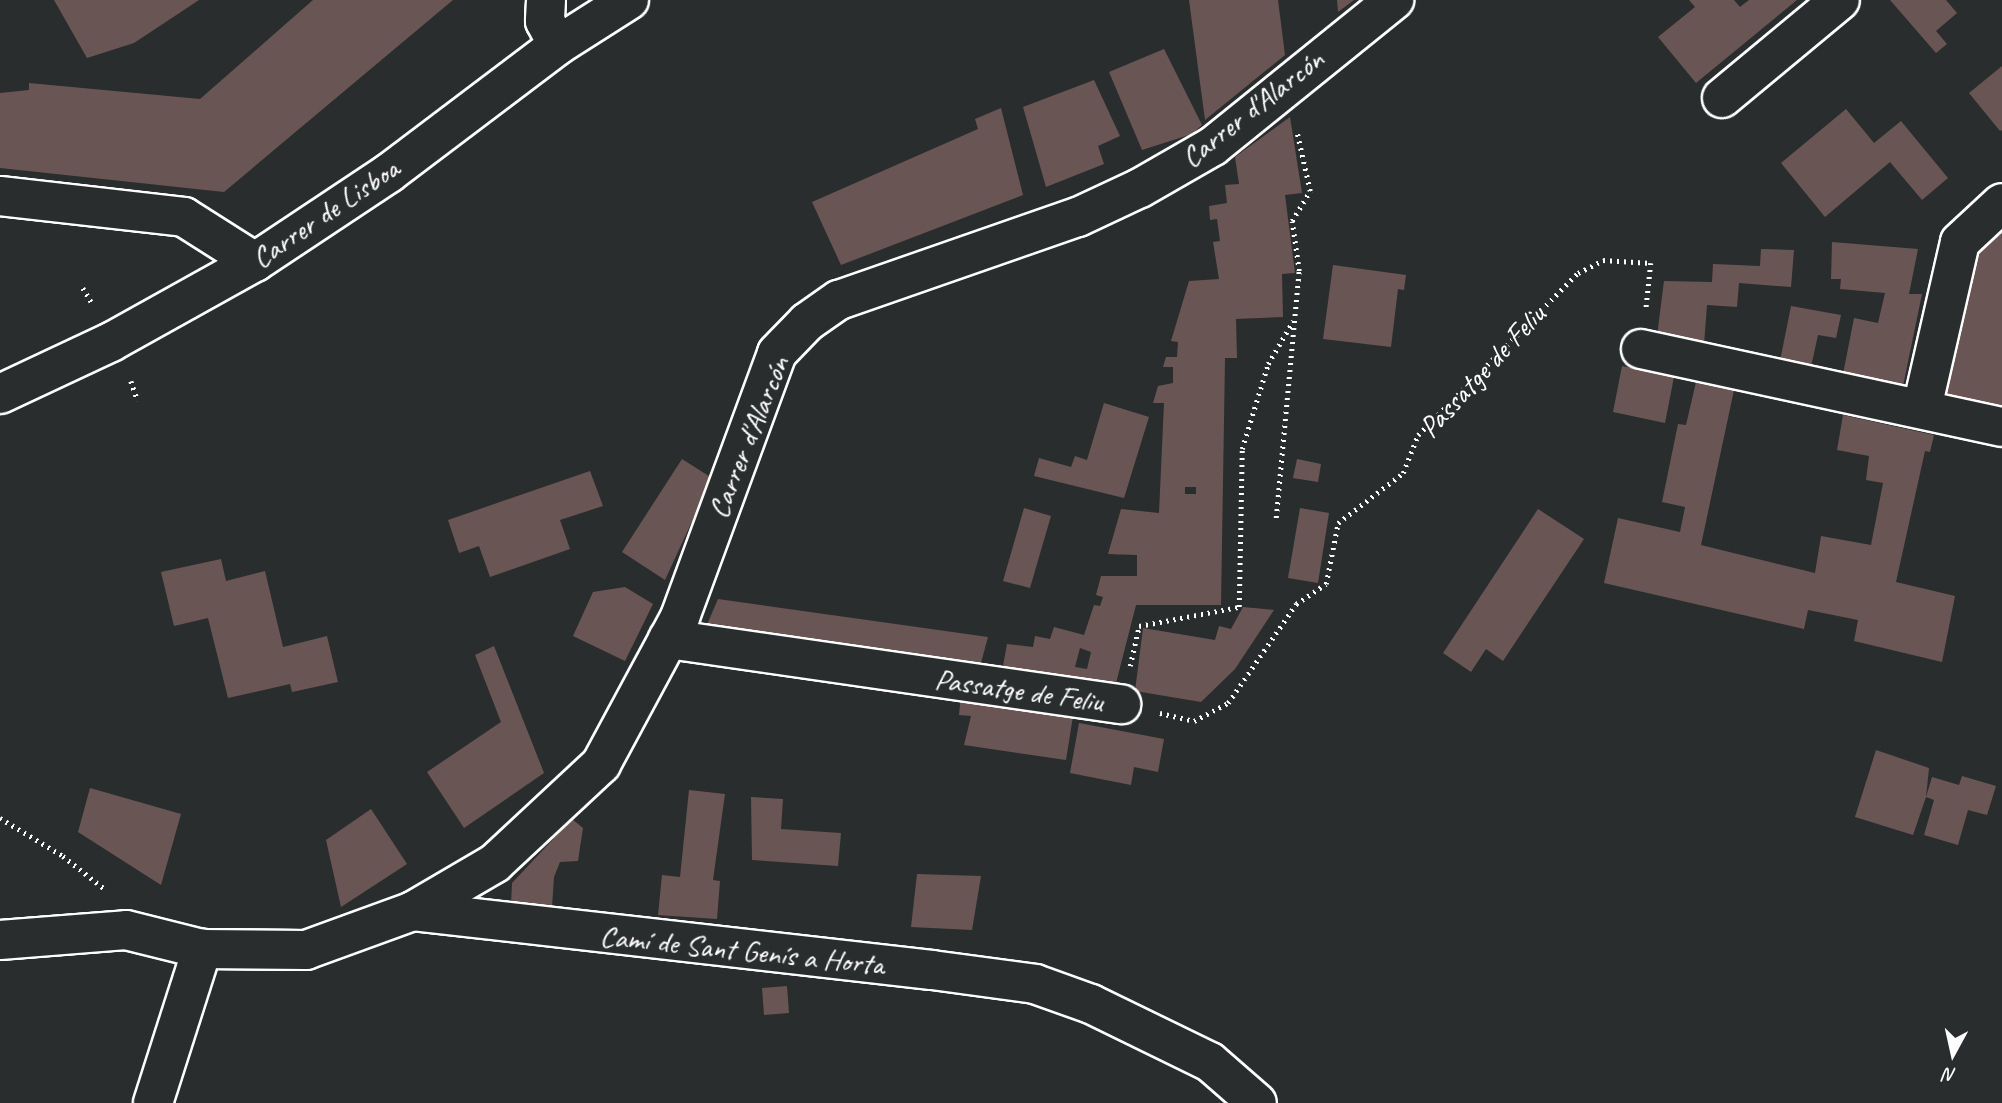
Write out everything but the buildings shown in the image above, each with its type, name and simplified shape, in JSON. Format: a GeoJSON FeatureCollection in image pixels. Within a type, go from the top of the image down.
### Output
{"type":"FeatureCollection","features":[{"type":"Feature","properties":{"kind":"street"},"geometry":{"type":"LineString","coordinates":[[546,0],[545,21],[558,45]]}},
{"type":"Feature","properties":{"kind":"street","name":"Carrer de Lisboa"},"geometry":{"type":"LineString","coordinates":[[0,394],[111,342],[255,262],[388,173],[558,45],[629,0]]}},
{"type":"Feature","properties":{"kind":"street","name":"Carrer d'Alarcón"},"geometry":{"type":"LineString","coordinates":[[413,911],[495,863],[601,764],[668,639],[777,353],[807,322],[839,300],[1078,217],[1140,188],[1213,146],[1394,0]]}},
{"type":"Feature","properties":{"kind":"street"},"geometry":{"type":"LineString","coordinates":[[1722,98],[1840,0]]}},
{"type":"Feature","properties":{"kind":"street"},"geometry":{"type":"LineString","coordinates":[[0,197],[184,217],[255,262]]}},
{"type":"Feature","properties":{"kind":"street"},"geometry":{"type":"LineString","coordinates":[[1922,408],[1960,242],[2002,204]]}},
{"type":"Feature","properties":{"kind":"street"},"geometry":{"type":"LineString","coordinates":[[1641,349],[2002,427]]}},
{"type":"Feature","properties":{"kind":"street","name":"Passatge de Feliu"},"geometry":{"type":"LineString","coordinates":[[668,639],[1121,705]]}},
{"type":"Feature","properties":{"kind":"street","name":"Camí de Sant Genís a Horta"},"geometry":{"type":"LineString","coordinates":[[0,940],[122,914],[202,949],[306,950],[413,911],[1035,984],[1091,1004],[1210,1062],[1257,1103]]}},
{"type":"Feature","properties":{"kind":"street"},"geometry":{"type":"LineString","coordinates":[[153,1103],[202,949]]}},
{"type":"Feature","properties":{"kind":"path"},"geometry":{"type":"LineString","coordinates":[[1276,518],[1299,271],[1293,221],[1310,191],[1286,85]]}},
{"type":"Feature","properties":{"kind":"path","name":"Passatge de Feliu"},"geometry":{"type":"LineString","coordinates":[[1121,705],[1194,721],[1228,703],[1296,604],[1326,584],[1338,523],[1403,473],[1418,435],[1578,273],[1602,260],[1651,263],[1641,349]]}},
{"type":"Feature","properties":{"kind":"path"},"geometry":{"type":"LineString","coordinates":[[83,288],[92,303]]}},
{"type":"Feature","properties":{"kind":"path"},"geometry":{"type":"LineString","coordinates":[[1121,705],[1139,625],[1239,607],[1242,449],[1268,364],[1293,321]]}},
{"type":"Feature","properties":{"kind":"path"},"geometry":{"type":"LineString","coordinates":[[131,381],[138,401]]}},
{"type":"Feature","properties":{"kind":"path"},"geometry":{"type":"LineString","coordinates":[[0,818],[63,856],[122,914]]}}]}
